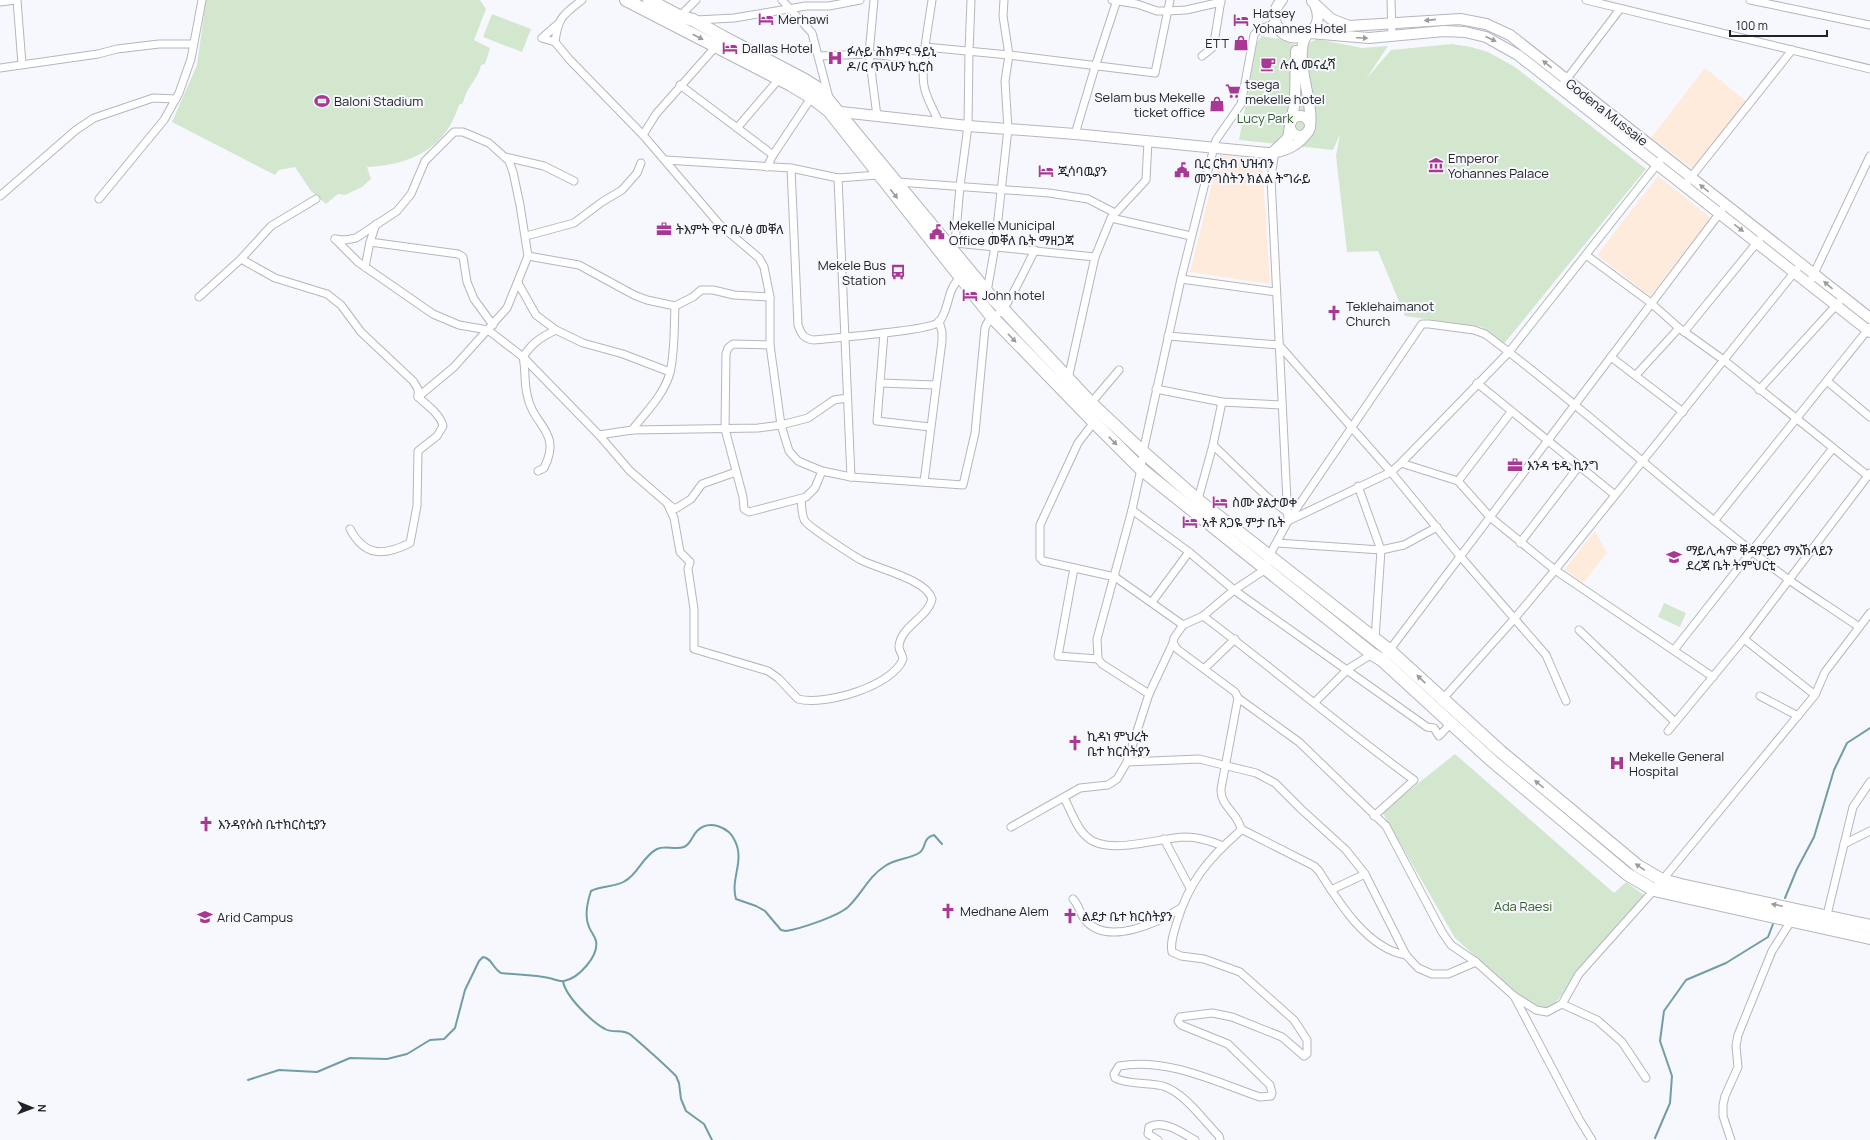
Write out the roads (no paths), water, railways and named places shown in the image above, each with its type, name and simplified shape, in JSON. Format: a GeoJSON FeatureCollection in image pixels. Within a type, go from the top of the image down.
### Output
{"type":"FeatureCollection","features":[{"type":"Feature","properties":{"kind":"main road"},"geometry":{"type":"LineString","coordinates":[[626,0],[676,20],[720,42],[805,80],[815,93],[832,107],[898,182],[948,248],[960,278],[992,317],[1141,469],[1269,556],[1375,639],[1381,655],[1469,741],[1627,874],[1654,890],[1826,921],[1870,926]]}},
{"type":"Feature","properties":{"kind":"main road"},"geometry":{"type":"LineString","coordinates":[[649,0],[676,20],[693,20],[720,42],[779,79],[815,93]]}},
{"type":"Feature","properties":{"kind":"main road"},"geometry":{"type":"LineString","coordinates":[[832,107],[878,175],[948,248],[1003,310],[1091,403],[1143,452],[1195,506],[1266,569],[1381,655],[1443,698],[1500,751],[1638,866],[1662,880],[1794,915]]}},
{"type":"Feature","properties":{"kind":"main road"},"geometry":{"type":"LineString","coordinates":[[1469,741],[1478,731]]}},
{"type":"Feature","properties":{"kind":"main road"},"geometry":{"type":"LineString","coordinates":[[1826,921],[1870,938]]}},
{"type":"Feature","properties":{"kind":"street"},"geometry":{"type":"LineString","coordinates":[[0,2],[16,0],[22,64]]}},
{"type":"Feature","properties":{"kind":"street"},"geometry":{"type":"LineString","coordinates":[[99,199],[164,120],[176,100],[187,70],[202,0]]}},
{"type":"Feature","properties":{"kind":"street"},"geometry":{"type":"LineString","coordinates":[[582,0],[564,14],[558,23],[542,38],[555,42],[569,59],[666,160],[720,224],[759,258],[766,274],[770,297],[770,345],[781,425],[789,451],[798,461],[822,471],[852,477],[963,485],[974,438],[983,335],[987,322],[1003,310],[1035,250]]}},
{"type":"Feature","properties":{"kind":"street"},"geometry":{"type":"LineString","coordinates":[[676,20],[696,0]]}},
{"type":"Feature","properties":{"kind":"street"},"geometry":{"type":"LineString","coordinates":[[782,0],[812,33],[832,107],[877,116],[968,126],[1274,152],[1283,151],[1296,144],[1309,129],[1310,114],[1302,53],[1308,34],[1316,26],[1318,18],[1317,9],[1312,0]]}},
{"type":"Feature","properties":{"kind":"street"},"geometry":{"type":"LineString","coordinates":[[693,20],[734,18],[806,6],[860,0]]}},
{"type":"Feature","properties":{"kind":"street"},"geometry":{"type":"LineString","coordinates":[[874,0],[869,54],[877,116]]}},
{"type":"Feature","properties":{"kind":"street"},"geometry":{"type":"LineString","coordinates":[[932,0],[925,47],[924,81],[925,90],[938,122]]}},
{"type":"Feature","properties":{"kind":"street"},"geometry":{"type":"LineString","coordinates":[[971,0],[968,126],[960,186],[948,248],[995,246],[1095,257]]}},
{"type":"Feature","properties":{"kind":"street"},"geometry":{"type":"LineString","coordinates":[[987,292],[995,246],[1008,129],[1005,81],[1009,55],[1003,16],[1004,0]]}},
{"type":"Feature","properties":{"kind":"street"},"geometry":{"type":"LineString","coordinates":[[1075,134],[1116,0],[1138,4],[1157,11],[1186,10],[1221,1],[1214,43],[1212,48],[1202,56]]}},
{"type":"Feature","properties":{"kind":"street"},"geometry":{"type":"LineString","coordinates":[[925,47],[1009,55],[1095,67],[1155,73],[1170,0]]}},
{"type":"Feature","properties":{"kind":"street"},"geometry":{"type":"LineString","coordinates":[[1282,0],[1274,5],[1276,23],[1281,31],[1292,37],[1295,44],[1296,56],[1295,101],[1291,124],[1288,138],[1274,152],[1271,178],[1288,521]]}},
{"type":"Feature","properties":{"kind":"street","name":"Godena Mussaie"},"geometry":{"type":"LineString","coordinates":[[1312,0],[1331,19],[1342,25],[1390,25],[1450,19],[1486,24],[1517,39],[1566,79],[1660,161],[1684,186],[1722,209],[1760,239],[1813,272],[1840,302],[1869,330]]}},
{"type":"Feature","properties":{"kind":"street"},"geometry":{"type":"LineString","coordinates":[[1391,0],[1390,25],[1392,37]]}},
{"type":"Feature","properties":{"kind":"street"},"geometry":{"type":"LineString","coordinates":[[1586,0],[1870,69]]}},
{"type":"Feature","properties":{"kind":"street"},"geometry":{"type":"LineString","coordinates":[[1750,0],[1870,25]]}},
{"type":"Feature","properties":{"kind":"street"},"geometry":{"type":"LineString","coordinates":[[1560,88],[1620,9]]}},
{"type":"Feature","properties":{"kind":"street"},"geometry":{"type":"LineString","coordinates":[[555,42],[558,23]]}},
{"type":"Feature","properties":{"kind":"street"},"geometry":{"type":"LineString","coordinates":[[1149,694],[1102,664],[1098,658],[1097,639],[1132,510],[1180,278],[1214,146],[1216,140],[1241,104],[1254,35],[1258,30],[1276,23]]}},
{"type":"Feature","properties":{"kind":"street","name":"Godena Mussaie"},"geometry":{"type":"LineString","coordinates":[[1292,37],[1308,34],[1362,38],[1392,37],[1451,31],[1480,35],[1500,44],[1518,55],[1560,88],[1660,161],[1691,177],[1722,209]]}},
{"type":"Feature","properties":{"kind":"street"},"geometry":{"type":"LineString","coordinates":[[643,135],[656,114],[680,85],[720,42]]}},
{"type":"Feature","properties":{"kind":"street"},"geometry":{"type":"LineString","coordinates":[[0,68],[152,45],[193,44]]}},
{"type":"Feature","properties":{"kind":"street"},"geometry":{"type":"LineString","coordinates":[[1684,186],[1792,50]]}},
{"type":"Feature","properties":{"kind":"street"},"geometry":{"type":"LineString","coordinates":[[819,56],[869,54],[925,60]]}},
{"type":"Feature","properties":{"kind":"street"},"geometry":{"type":"LineString","coordinates":[[737,128],[779,79]]}},
{"type":"Feature","properties":{"kind":"street"},"geometry":{"type":"LineString","coordinates":[[680,85],[773,155]]}},
{"type":"Feature","properties":{"kind":"street"},"geometry":{"type":"LineString","coordinates":[[767,167],[773,155],[815,93]]}},
{"type":"Feature","properties":{"kind":"street"},"geometry":{"type":"LineString","coordinates":[[0,196],[76,130],[94,118],[152,98],[176,100]]}},
{"type":"Feature","properties":{"kind":"street"},"geometry":{"type":"LineString","coordinates":[[1303,116],[1308,121],[1309,129],[1303,135],[1297,135],[1292,131],[1291,124],[1296,117],[1303,116]]}},
{"type":"Feature","properties":{"kind":"street"},"geometry":{"type":"LineString","coordinates":[[418,397],[454,367],[491,328],[507,308],[528,256],[526,236],[513,172],[508,161],[489,143],[463,132],[454,132],[424,161],[411,194],[403,204],[356,238],[345,240],[335,239],[358,262],[433,314],[459,325],[491,328]]}},
{"type":"Feature","properties":{"kind":"street"},"geometry":{"type":"LineString","coordinates":[[1068,379],[1095,257],[1113,216],[1146,180],[1148,141]]}},
{"type":"Feature","properties":{"kind":"street"},"geometry":{"type":"LineString","coordinates":[[1809,284],[1813,272],[1870,156]]}},
{"type":"Feature","properties":{"kind":"street"},"geometry":{"type":"LineString","coordinates":[[504,157],[544,166],[574,181]]}},
{"type":"Feature","properties":{"kind":"street"},"geometry":{"type":"LineString","coordinates":[[666,160],[791,168],[838,178],[878,175]]}},
{"type":"Feature","properties":{"kind":"street"},"geometry":{"type":"LineString","coordinates":[[1288,521],[1358,486],[1391,472],[1401,463],[1508,352],[1660,161]]}},
{"type":"Feature","properties":{"kind":"street"},"geometry":{"type":"LineString","coordinates":[[526,236],[574,223],[602,202],[622,190],[637,174],[641,163]]}},
{"type":"Feature","properties":{"kind":"street"},"geometry":{"type":"LineString","coordinates":[[791,168],[798,325],[801,332],[808,339],[814,340],[884,333],[932,326],[939,321],[952,286],[960,278]]}},
{"type":"Feature","properties":{"kind":"street"},"geometry":{"type":"LineString","coordinates":[[838,178],[846,336],[847,398],[852,477]]}},
{"type":"Feature","properties":{"kind":"street"},"geometry":{"type":"LineString","coordinates":[[898,182],[1049,193],[1088,199],[1113,216],[1191,236]]}},
{"type":"Feature","properties":{"kind":"street"},"geometry":{"type":"LineString","coordinates":[[199,297],[241,259],[271,226],[316,199]]}},
{"type":"Feature","properties":{"kind":"street"},"geometry":{"type":"LineString","coordinates":[[1315,702],[1348,669],[1381,655],[1490,517],[1722,209]]}},
{"type":"Feature","properties":{"kind":"street"},"geometry":{"type":"LineString","coordinates":[[365,267],[370,242],[376,224]]}},
{"type":"Feature","properties":{"kind":"street"},"geometry":{"type":"LineString","coordinates":[[1636,375],[1681,330],[1760,239]]}},
{"type":"Feature","properties":{"kind":"street","name":"Godena Mussaie"},"geometry":{"type":"LineString","coordinates":[[1760,239],[1793,273],[1809,284],[1870,318]]}},
{"type":"Feature","properties":{"kind":"street"},"geometry":{"type":"LineString","coordinates":[[370,242],[458,254],[463,257],[467,282],[474,299],[491,328],[523,357],[599,434],[630,471],[675,509],[691,499],[702,484],[736,472]]}},
{"type":"Feature","properties":{"kind":"street"},"geometry":{"type":"LineString","coordinates":[[1586,255],[1651,303],[1681,330],[1725,361],[1759,390],[1869,474],[1744,640],[1668,731]]}},
{"type":"Feature","properties":{"kind":"street"},"geometry":{"type":"LineString","coordinates":[[528,256],[580,265],[634,296],[675,306],[693,297],[701,290],[713,290],[734,295],[770,297]]}},
{"type":"Feature","properties":{"kind":"street"},"geometry":{"type":"LineString","coordinates":[[241,259],[275,278],[327,294],[335,298],[361,332],[413,381],[418,389],[418,397],[442,420],[443,426],[437,436],[418,450],[417,506],[410,543],[384,552],[370,551],[361,545],[350,529]]}},
{"type":"Feature","properties":{"kind":"street"},"geometry":{"type":"LineString","coordinates":[[1435,708],[1515,618],[1555,570],[1725,361],[1793,273],[1802,264]]}},
{"type":"Feature","properties":{"kind":"street"},"geometry":{"type":"LineString","coordinates":[[1180,278],[1276,292]]}},
{"type":"Feature","properties":{"kind":"street"},"geometry":{"type":"LineString","coordinates":[[518,283],[536,314],[556,330],[583,343],[623,354],[670,372]]}},
{"type":"Feature","properties":{"kind":"street"},"geometry":{"type":"LineString","coordinates":[[1759,390],[1840,302]]}},
{"type":"Feature","properties":{"kind":"street"},"geometry":{"type":"LineString","coordinates":[[632,430],[656,399],[670,372],[675,306]]}},
{"type":"Feature","properties":{"kind":"street"},"geometry":{"type":"LineString","coordinates":[[924,482],[935,385],[942,341],[942,332],[939,321]]}},
{"type":"Feature","properties":{"kind":"street"},"geometry":{"type":"LineString","coordinates":[[1011,828],[1080,788],[1108,785],[1116,779],[1127,762],[1149,694],[1174,638],[1183,626],[1203,616],[1234,590],[1266,569],[1269,556],[1288,521],[1422,324],[1482,332],[1575,404],[1752,551],[1790,580],[1859,627]]}},
{"type":"Feature","properties":{"kind":"street"},"geometry":{"type":"LineString","coordinates":[[538,471],[544,468],[547,463],[551,444],[527,395],[526,370],[523,357],[540,337],[556,330]]}},
{"type":"Feature","properties":{"kind":"street"},"geometry":{"type":"LineString","coordinates":[[1714,521],[1869,330]]}},
{"type":"Feature","properties":{"kind":"street"},"geometry":{"type":"LineString","coordinates":[[884,333],[877,421],[930,427]]}},
{"type":"Feature","properties":{"kind":"street"},"geometry":{"type":"LineString","coordinates":[[1168,336],[1279,345],[1391,472],[1460,556],[1546,655],[1566,701]]}},
{"type":"Feature","properties":{"kind":"street"},"geometry":{"type":"LineString","coordinates":[[770,345],[733,344],[728,348],[726,354],[725,429],[745,511],[748,512],[784,501],[801,499],[811,494],[822,471]]}},
{"type":"Feature","properties":{"kind":"street"},"geometry":{"type":"LineString","coordinates":[[1611,357],[1683,412]]}},
{"type":"Feature","properties":{"kind":"street"},"geometry":{"type":"LineString","coordinates":[[1091,403],[1119,370]]}},
{"type":"Feature","properties":{"kind":"street"},"geometry":{"type":"LineString","coordinates":[[1827,381],[1870,417]]}},
{"type":"Feature","properties":{"kind":"street"},"geometry":{"type":"LineString","coordinates":[[880,383],[935,385]]}},
{"type":"Feature","properties":{"kind":"street"},"geometry":{"type":"LineString","coordinates":[[1477,383],[1511,412],[1616,495]]}},
{"type":"Feature","properties":{"kind":"street"},"geometry":{"type":"LineString","coordinates":[[1156,389],[1222,402],[1282,405]]}},
{"type":"Feature","properties":{"kind":"street"},"geometry":{"type":"LineString","coordinates":[[599,434],[632,430],[758,428],[781,425],[808,418],[834,400],[847,398]]}},
{"type":"Feature","properties":{"kind":"street"},"geometry":{"type":"LineString","coordinates":[[1195,506],[1213,445],[1222,402]]}},
{"type":"Feature","properties":{"kind":"street"},"geometry":{"type":"LineString","coordinates":[[1458,481],[1511,412]]}},
{"type":"Feature","properties":{"kind":"street"},"geometry":{"type":"LineString","coordinates":[[1094,422],[1078,443],[1040,525],[1040,558],[1043,561],[1115,577],[1152,602],[1183,626]]}},
{"type":"Feature","properties":{"kind":"street"},"geometry":{"type":"LineString","coordinates":[[1213,445],[1266,496],[1287,512]]}},
{"type":"Feature","properties":{"kind":"street"},"geometry":{"type":"LineString","coordinates":[[1674,650],[1833,448]]}},
{"type":"Feature","properties":{"kind":"street"},"geometry":{"type":"LineString","coordinates":[[1401,463],[1458,481],[1490,517],[1555,570],[1713,676]]}},
{"type":"Feature","properties":{"kind":"street"},"geometry":{"type":"LineString","coordinates":[[1520,543],[1579,466]]}},
{"type":"Feature","properties":{"kind":"street"},"geometry":{"type":"LineString","coordinates":[[1358,486],[1380,550],[1375,639]]}},
{"type":"Feature","properties":{"kind":"street"},"geometry":{"type":"LineString","coordinates":[[667,503],[674,518],[680,552],[690,562],[688,569],[694,604],[694,649],[768,671],[778,678],[798,699],[826,700],[839,698],[891,676],[903,659],[899,647],[903,636],[923,613],[932,599],[924,588],[901,575],[859,559],[805,521],[801,499]]}},
{"type":"Feature","properties":{"kind":"street"},"geometry":{"type":"LineString","coordinates":[[1132,510],[1189,552],[1234,590],[1348,669],[1427,727],[1434,728],[1439,736],[1450,723]]}},
{"type":"Feature","properties":{"kind":"street"},"geometry":{"type":"LineString","coordinates":[[1277,543],[1380,550],[1404,545],[1436,527]]}},
{"type":"Feature","properties":{"kind":"street"},"geometry":{"type":"LineString","coordinates":[[1152,602],[1189,552]]}},
{"type":"Feature","properties":{"kind":"street"},"geometry":{"type":"LineString","coordinates":[[1074,568],[1058,656],[1098,658]]}},
{"type":"Feature","properties":{"kind":"street"},"geometry":{"type":"LineString","coordinates":[[1173,643],[1177,649],[1205,668],[1235,692],[1238,698],[1299,742],[1386,826],[1442,932],[1451,945],[1476,962],[1514,996],[1536,1010],[1547,1012],[1562,1004],[1579,974],[1654,890],[1815,695],[1825,672],[1870,613]]}},
{"type":"Feature","properties":{"kind":"street"},"geometry":{"type":"LineString","coordinates":[[1203,616],[1235,639],[1315,702],[1360,740],[1414,780],[1374,816]]}},
{"type":"Feature","properties":{"kind":"street"},"geometry":{"type":"LineString","coordinates":[[1579,630],[1675,722]]}},
{"type":"Feature","properties":{"kind":"street"},"geometry":{"type":"LineString","coordinates":[[1205,668],[1235,639]]}},
{"type":"Feature","properties":{"kind":"street"},"geometry":{"type":"LineString","coordinates":[[1744,640],[1815,695]]}},
{"type":"Feature","properties":{"kind":"street"},"geometry":{"type":"LineString","coordinates":[[1760,696],[1798,716]]}},
{"type":"Feature","properties":{"kind":"street"},"geometry":{"type":"LineString","coordinates":[[1220,1140],[1219,1136],[1193,1107],[1165,1087],[1139,1082],[1122,1081],[1114,1078],[1115,1070],[1119,1066],[1131,1064],[1161,1066],[1198,1074],[1260,1097],[1271,1096],[1272,1093],[1270,1085],[1228,1044],[1180,1025],[1178,1021],[1180,1017],[1188,1015],[1212,1013],[1232,1017],[1282,1037],[1304,1056],[1307,1054],[1308,1047],[1302,1031],[1294,1020],[1240,972],[1204,959],[1181,956],[1172,952],[1171,945],[1181,908],[1190,888],[1206,864],[1239,832],[1240,829],[1239,824],[1222,800],[1221,789],[1238,698]]}},
{"type":"Feature","properties":{"kind":"street"},"geometry":{"type":"LineString","coordinates":[[1127,762],[1199,759],[1256,773],[1275,783],[1301,810],[1346,850],[1365,874],[1406,955],[1418,968],[1432,974],[1448,974],[1476,962]]}},
{"type":"Feature","properties":{"kind":"street"},"geometry":{"type":"LineString","coordinates":[[1826,921],[1853,807],[1870,782]]}},
{"type":"Feature","properties":{"kind":"street"},"geometry":{"type":"LineString","coordinates":[[1064,798],[1081,832],[1096,844],[1114,846],[1186,837],[1209,840],[1223,846]]}},
{"type":"Feature","properties":{"kind":"street"},"geometry":{"type":"LineString","coordinates":[[1240,829],[1314,866],[1350,918],[1386,948],[1397,954],[1406,955]]}},
{"type":"Feature","properties":{"kind":"street"},"geometry":{"type":"LineString","coordinates":[[1844,844],[1870,831]]}},
{"type":"Feature","properties":{"kind":"street"},"geometry":{"type":"LineString","coordinates":[[1164,839],[1190,888]]}},
{"type":"Feature","properties":{"kind":"street"},"geometry":{"type":"LineString","coordinates":[[1331,890],[1365,874]]}},
{"type":"Feature","properties":{"kind":"street"},"geometry":{"type":"LineString","coordinates":[[1074,899],[1085,920],[1101,930],[1112,932],[1155,923],[1181,908]]}},
{"type":"Feature","properties":{"kind":"street"},"geometry":{"type":"LineString","coordinates":[[1731,1140],[1723,1116],[1723,1105],[1725,1096],[1738,1067],[1736,1046],[1738,1034],[1772,951],[1794,915]]}},
{"type":"Feature","properties":{"kind":"street"},"geometry":{"type":"LineString","coordinates":[[1514,996],[1579,1119],[1592,1140]]}},
{"type":"Feature","properties":{"kind":"street"},"geometry":{"type":"LineString","coordinates":[[1562,1004],[1597,1020],[1622,1042],[1646,1078]]}},
{"type":"Feature","properties":{"kind":"street"},"geometry":{"type":"LineString","coordinates":[[1158,1140],[1148,1134],[1147,1129],[1149,1127],[1163,1125],[1174,1128],[1195,1140]]}},
{"type":"Feature","properties":{"kind":"waterway"},"geometry":{"type":"LineString","coordinates":[[1785,898],[1797,869],[1814,837],[1834,770],[1847,743],[1870,728]]}},
{"type":"Feature","properties":{"kind":"waterway"},"geometry":{"type":"LineString","coordinates":[[248,1080],[279,1070],[317,1072],[350,1058],[387,1059],[407,1054],[430,1040],[444,1039],[455,1028],[465,990],[479,961],[483,957],[491,961],[496,969],[501,973],[537,976],[561,981],[576,976],[587,966],[596,947],[596,941],[587,923],[586,914],[591,891],[617,885],[625,881],[648,856],[657,849],[667,847],[684,847],[702,827],[713,825],[718,826],[728,832],[735,841],[739,856],[735,884],[736,899],[765,911],[781,930],[786,931],[818,922],[843,911],[853,902],[879,870],[898,860],[911,857],[919,853],[930,836],[934,835],[942,844]]}},
{"type":"Feature","properties":{"kind":"waterway"},"geometry":{"type":"LineString","coordinates":[[1655,1138],[1670,1103],[1672,1076],[1660,1041],[1664,1011],[1686,980],[1726,963],[1768,937],[1773,924]]}},
{"type":"Feature","properties":{"kind":"waterway"},"geometry":{"type":"LineString","coordinates":[[563,981],[574,1001],[593,1021],[605,1029],[628,1033],[660,1060],[676,1076],[679,1083],[681,1099],[686,1111],[704,1124],[712,1140]]}},
{"type":"Feature","properties":{"kind":"place","name":"Merhawi"},"geometry":{"type":"Point","coordinates":[766,19]}},
{"type":"Feature","properties":{"kind":"place","name":"Hatsey Yohannes Hotel"},"geometry":{"type":"Point","coordinates":[1241,20]}},
{"type":"Feature","properties":{"kind":"place","name":"ETT"},"geometry":{"type":"Point","coordinates":[1241,43]}},
{"type":"Feature","properties":{"kind":"place","name":"Dallas Hotel"},"geometry":{"type":"Point","coordinates":[730,48]}},
{"type":"Feature","properties":{"kind":"place","name":"ፉሉይ ሕክምና ዓይኒ ዶ/ር ጥላሁን ኪሮስ"},"geometry":{"type":"Point","coordinates":[835,58]}},
{"type":"Feature","properties":{"kind":"place","name":"ሉሲ መናፈሻ"},"geometry":{"type":"Point","coordinates":[1268,64]}},
{"type":"Feature","properties":{"kind":"place","name":"tsega mekelle hotel"},"geometry":{"type":"Point","coordinates":[1233,91]}},
{"type":"Feature","properties":{"kind":"place","name":"Baloni Stadium"},"geometry":{"type":"Point","coordinates":[322,101]}},
{"type":"Feature","properties":{"kind":"place","name":"Selam bus Mekelle ticket office"},"geometry":{"type":"Point","coordinates":[1217,104]}},
{"type":"Feature","properties":{"kind":"place","name":"Emperor Yohannes Palace"},"geometry":{"type":"Point","coordinates":[1436,165]}},
{"type":"Feature","properties":{"kind":"place","name":"ቢር ርክብ ህዝብን መንግስትን ክልል ትግራይ"},"geometry":{"type":"Point","coordinates":[1182,170]}},
{"type":"Feature","properties":{"kind":"place","name":"ጂሳባዉያን"},"geometry":{"type":"Point","coordinates":[1046,171]}},
{"type":"Feature","properties":{"kind":"place","name":"ትእምት ዋና ቤ/ፅ መቐለ"},"geometry":{"type":"Point","coordinates":[664,229]}},
{"type":"Feature","properties":{"kind":"place","name":"Mekelle Municipal Office መቐለ ቤት ማዘጋጃ"},"geometry":{"type":"Point","coordinates":[937,232]}},
{"type":"Feature","properties":{"kind":"place","name":"Mekele Bus Station"},"geometry":{"type":"Point","coordinates":[898,272]}},
{"type":"Feature","properties":{"kind":"place","name":"John hotel"},"geometry":{"type":"Point","coordinates":[970,295]}},
{"type":"Feature","properties":{"kind":"place","name":"Teklehaimanot Church"},"geometry":{"type":"Point","coordinates":[1334,313]}},
{"type":"Feature","properties":{"kind":"place","name":"እንዳ ቴዲ ኪንግ"},"geometry":{"type":"Point","coordinates":[1515,465]}},
{"type":"Feature","properties":{"kind":"place","name":"ስሙ ያልታወቀ"},"geometry":{"type":"Point","coordinates":[1220,502]}},
{"type":"Feature","properties":{"kind":"place","name":"አቶ ጸጋዬ ምታ ቤት"},"geometry":{"type":"Point","coordinates":[1190,522]}},
{"type":"Feature","properties":{"kind":"place","name":"ማይሊሓም ቐዳምይን ማእኸላይን ደረጃ ቤት ትምህርቲ"},"geometry":{"type":"Point","coordinates":[1674,557]}},
{"type":"Feature","properties":{"kind":"place","name":"ኪዳነ ምህረት ቤተ ክርስትያን"},"geometry":{"type":"Point","coordinates":[1075,743]}},
{"type":"Feature","properties":{"kind":"place","name":"Mekelle General Hospital"},"geometry":{"type":"Point","coordinates":[1617,763]}},
{"type":"Feature","properties":{"kind":"place","name":"እንዳየሱስ ቤተክርስቲያን"},"geometry":{"type":"Point","coordinates":[206,824]}},
{"type":"Feature","properties":{"kind":"place","name":"Medhane Alem"},"geometry":{"type":"Point","coordinates":[948,911]}},
{"type":"Feature","properties":{"kind":"place","name":"ልደታ ቤተ ክርስትያን"},"geometry":{"type":"Point","coordinates":[1070,916]}},
{"type":"Feature","properties":{"kind":"place","name":"Arid Campus"},"geometry":{"type":"Point","coordinates":[205,917]}},
{"type":"Feature","properties":{"kind":"park label","name":"Lucy Park"},"geometry":{"type":"Point","coordinates":[1265,118]}},
{"type":"Feature","properties":{"kind":"park label","name":"Ada Raesi"},"geometry":{"type":"Point","coordinates":[1523,906]}}]}
